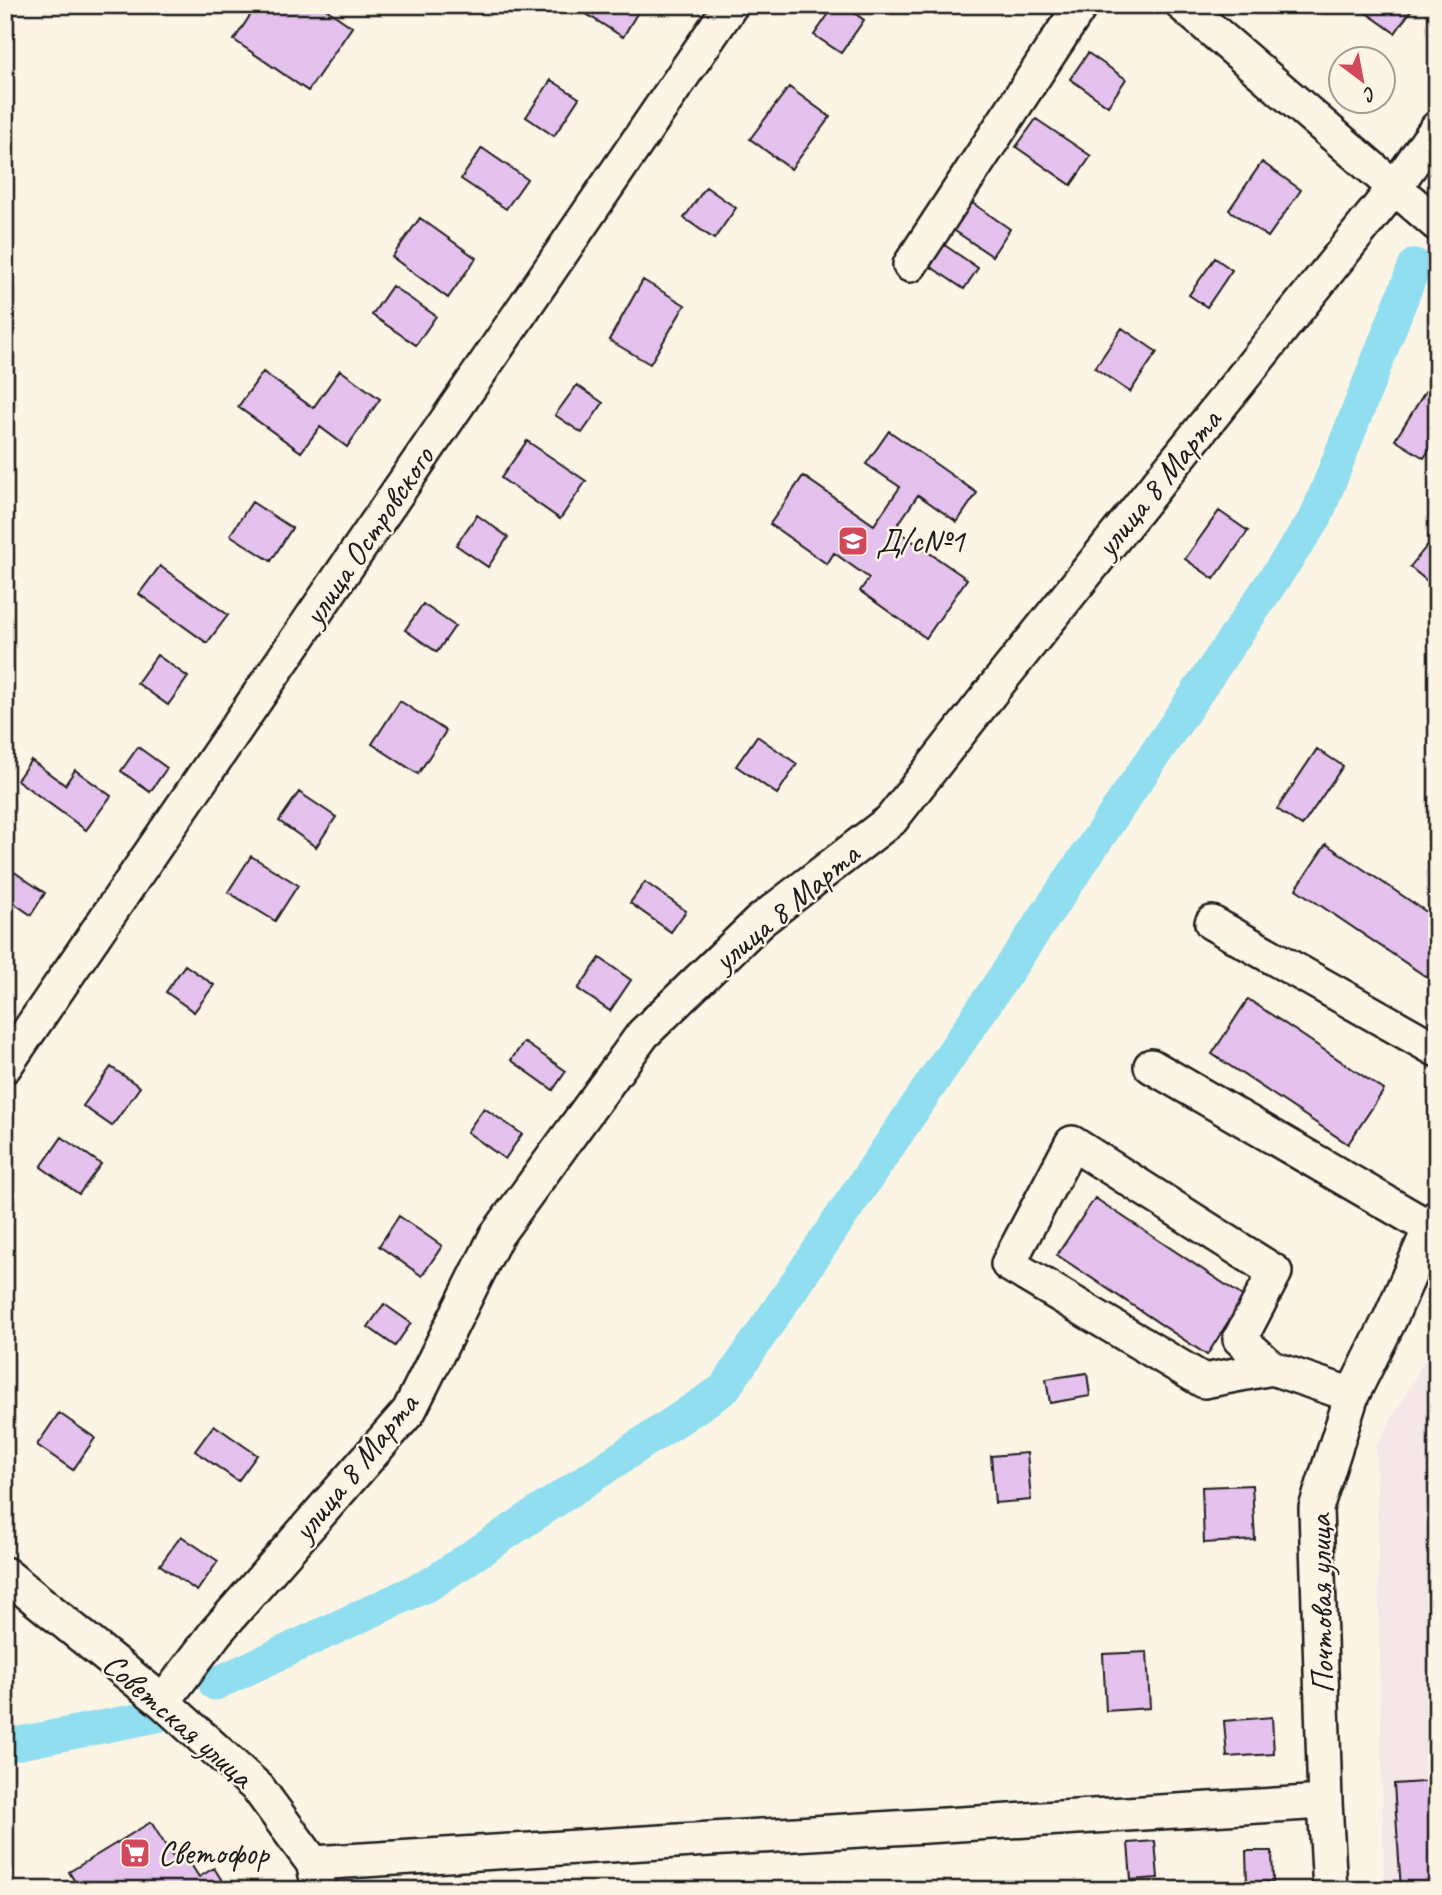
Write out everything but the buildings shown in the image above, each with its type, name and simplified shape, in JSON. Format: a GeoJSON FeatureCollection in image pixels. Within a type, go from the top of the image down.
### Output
{"type":"FeatureCollection","features":[{"type":"Feature","properties":{"kind":"street","name":"улица Островского"},"geometry":{"type":"LineString","coordinates":[[5,1066],[731,5]]}},
{"type":"Feature","properties":{"kind":"street"},"geometry":{"type":"LineString","coordinates":[[910,265],[1081,5]]}},
{"type":"Feature","properties":{"kind":"street"},"geometry":{"type":"LineString","coordinates":[[1183,5],[1437,223]]}},
{"type":"Feature","properties":{"kind":"street","name":"улица 8 Марта"},"geometry":{"type":"LineString","coordinates":[[163,1703],[216,1632],[408,1411],[496,1236],[643,1034],[760,921],[891,820],[1395,187],[1437,128]]}},
{"type":"Feature","properties":{"kind":"street"},"geometry":{"type":"LineString","coordinates":[[1212,923],[1437,1050]]}},
{"type":"Feature","properties":{"kind":"street"},"geometry":{"type":"LineString","coordinates":[[1151,1066],[1433,1223]]}},
{"type":"Feature","properties":{"kind":"street"},"geometry":{"type":"LineString","coordinates":[[1272,1368],[1204,1381],[1008,1264],[1072,1143],[1275,1272],[1240,1339],[1272,1368],[1352,1395]]}},
{"type":"Feature","properties":{"kind":"street","name":"Почтовая улица"},"geometry":{"type":"LineString","coordinates":[[1330,1890],[1316,1508],[1352,1395],[1390,1320],[1433,1223]]}},
{"type":"Feature","properties":{"kind":"street","name":"Советская улица"},"geometry":{"type":"LineString","coordinates":[[5,1574],[163,1703],[258,1787],[316,1877]]}},
{"type":"Feature","properties":{"kind":"street"},"geometry":{"type":"LineString","coordinates":[[316,1877],[1325,1802]]}},
{"type":"Feature","properties":{"kind":"shaded area"},"geometry":{"type":"Polygon","coordinates":[[[1437,1339],[1437,1890],[1384,1890],[1376,1447],[1437,1339]]]}},
{"type":"Feature","properties":{"kind":"waterway"},"geometry":{"type":"LineString","coordinates":[[215,1684],[430,1584],[724,1389],[1316,517],[1415,265]]}},
{"type":"Feature","properties":{"kind":"waterway"},"geometry":{"type":"LineString","coordinates":[[5,1746],[157,1716]]}},
{"type":"Feature","properties":{"kind":"place","name":"Д/с№1"},"geometry":{"type":"Point","coordinates":[853,541]}},
{"type":"Feature","properties":{"kind":"place","name":"Светофор"},"geometry":{"type":"Point","coordinates":[135,1853]}}]}
